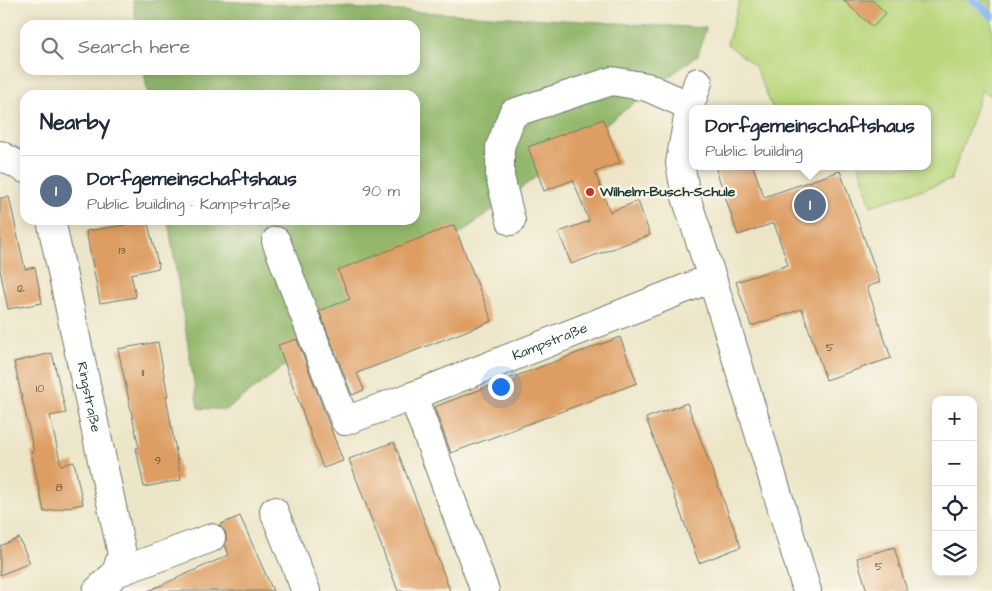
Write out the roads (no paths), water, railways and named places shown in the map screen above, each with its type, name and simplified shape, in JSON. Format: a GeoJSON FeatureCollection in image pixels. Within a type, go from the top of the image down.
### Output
{"type":"FeatureCollection","features":[{"type":"Feature","properties":{"kind":"street"},"geometry":{"type":"LineString","coordinates":[[511,221],[500,177],[500,147],[513,113],[612,81],[694,94],[692,105]]}},
{"type":"Feature","properties":{"kind":"street"},"geometry":{"type":"LineString","coordinates":[[689,119],[680,163],[686,197],[807,591]]}},
{"type":"Feature","properties":{"kind":"street"},"geometry":{"type":"LineString","coordinates":[[0,155],[20,166]]}},
{"type":"Feature","properties":{"kind":"street","name":"Ringstraße"},"geometry":{"type":"LineString","coordinates":[[52,225],[122,554],[107,582]]}},
{"type":"Feature","properties":{"kind":"street","name":"Kampstraße"},"geometry":{"type":"LineString","coordinates":[[276,241],[344,422],[712,278]]}},
{"type":"Feature","properties":{"kind":"street"},"geometry":{"type":"LineString","coordinates":[[413,396],[485,591]]}},
{"type":"Feature","properties":{"kind":"street"},"geometry":{"type":"LineString","coordinates":[[274,511],[306,591]]}},
{"type":"Feature","properties":{"kind":"street","name":"Ringstraße"},"geometry":{"type":"LineString","coordinates":[[107,582],[211,538]]}},
{"type":"Feature","properties":{"kind":"waterway"},"geometry":{"type":"LineString","coordinates":[[973,0],[992,16]]}},
{"type":"Feature","properties":{"kind":"place","name":"Wilhelm-Busch-Schule"},"geometry":{"type":"Point","coordinates":[590,192]}},
{"type":"Feature","properties":{"kind":"place","name":"Dorfgemeinschaftshaus"},"geometry":{"type":"Point","coordinates":[810,205]}}]}
